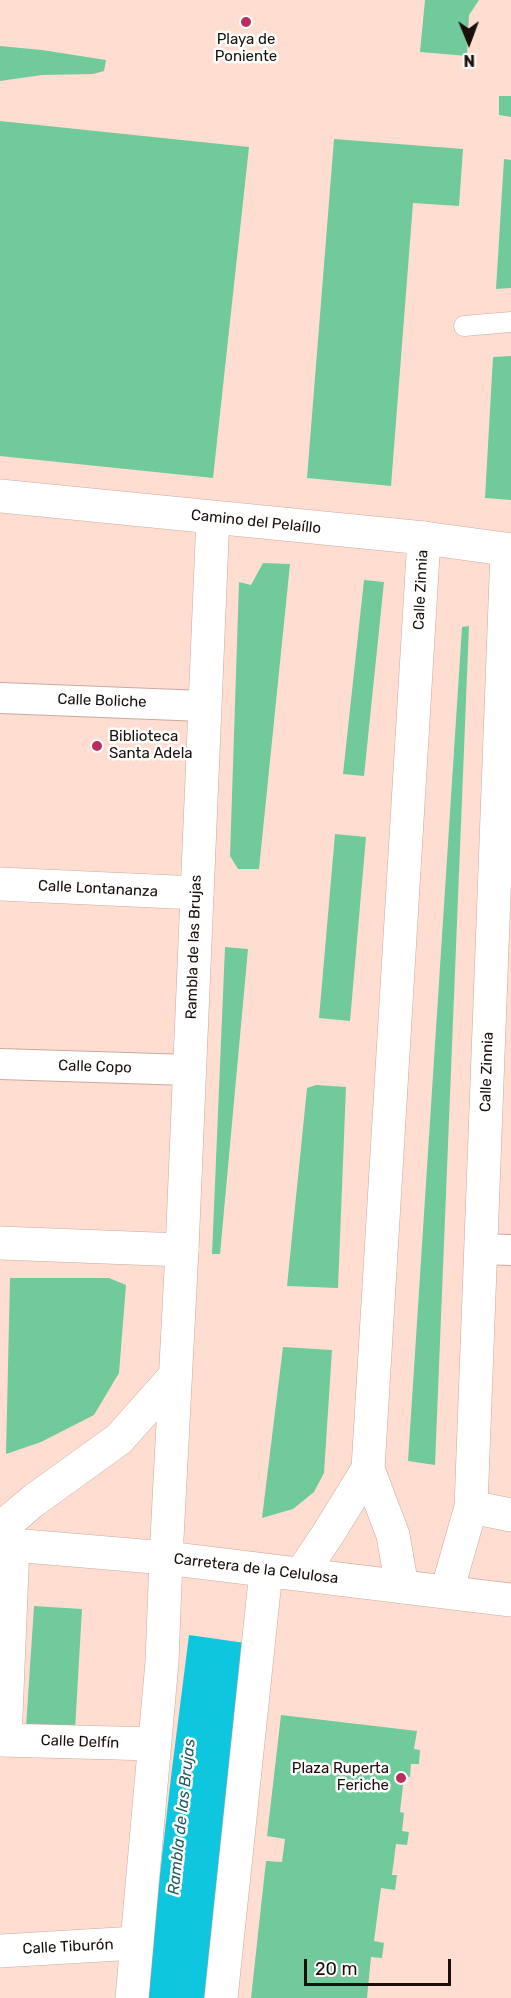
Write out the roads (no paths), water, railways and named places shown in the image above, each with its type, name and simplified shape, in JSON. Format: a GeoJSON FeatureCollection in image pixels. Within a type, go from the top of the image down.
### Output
{"type":"FeatureCollection","features":[{"type":"Feature","properties":{"kind":"main road","name":"Camino del Pelaíllo"},"geometry":{"type":"LineString","coordinates":[[0,496],[423,538],[509,550]]}},
{"type":"Feature","properties":{"kind":"main road","name":"Rambla de las Brujas"},"geometry":{"type":"LineString","coordinates":[[132,1998],[162,1662],[213,517]]}},
{"type":"Feature","properties":{"kind":"main road","name":"Calle Zinnia"},"geometry":{"type":"LineString","coordinates":[[402,1587],[393,1535],[368,1468],[423,538]]}},
{"type":"Feature","properties":{"kind":"main road","name":"Calle Zinnia"},"geometry":{"type":"LineString","coordinates":[[447,1591],[471,1507],[496,1250],[509,550]]}},
{"type":"Feature","properties":{"kind":"main road","name":"Calle Lontananza"},"geometry":{"type":"LineString","coordinates":[[0,884],[197,893]]}},
{"type":"Feature","properties":{"kind":"main road"},"geometry":{"type":"LineString","coordinates":[[0,1243],[182,1250]]}},
{"type":"Feature","properties":{"kind":"main road"},"geometry":{"type":"LineString","coordinates":[[4,1539],[33,1501],[119,1439],[175,1376]]}},
{"type":"Feature","properties":{"kind":"main road","name":"Calle Zinnia"},"geometry":{"type":"LineString","coordinates":[[301,1574],[368,1468]]}},
{"type":"Feature","properties":{"kind":"main road"},"geometry":{"type":"LineString","coordinates":[[471,1507],[511,1515]]}},
{"type":"Feature","properties":{"kind":"main road","name":"Carretera de la Celulosa"},"geometry":{"type":"LineString","coordinates":[[4,1539],[511,1600]]}},
{"type":"Feature","properties":{"kind":"main road","name":"Calle Delfín"},"geometry":{"type":"LineString","coordinates":[[4,1539],[3,1740],[154,1744]]}},
{"type":"Feature","properties":{"kind":"main road"},"geometry":{"type":"LineString","coordinates":[[221,1998],[266,1571]]}},
{"type":"Feature","properties":{"kind":"main road","name":"Calle Tiburón"},"geometry":{"type":"LineString","coordinates":[[0,1951],[136,1943]]}},
{"type":"Feature","properties":{"kind":"street","name":"Calle Boliche"},"geometry":{"type":"LineString","coordinates":[[0,698],[203,706]]}},
{"type":"Feature","properties":{"kind":"street","name":"Calle Copo"},"geometry":{"type":"LineString","coordinates":[[0,1064],[189,1070]]}},
{"type":"Feature","properties":{"kind":"lane"},"geometry":{"type":"LineString","coordinates":[[464,326],[511,322]]}},
{"type":"Feature","properties":{"kind":"water"},"geometry":{"type":"Polygon","coordinates":[[[189,1635],[245,1643],[205,1998],[146,1998],[171,1777],[189,1635]]]}},
{"type":"Feature","properties":{"kind":"place","name":"Playa de Poniente"},"geometry":{"type":"Point","coordinates":[246,22]}},
{"type":"Feature","properties":{"kind":"place","name":"Biblioteca Santa Adela"},"geometry":{"type":"Point","coordinates":[97,746]}},
{"type":"Feature","properties":{"kind":"place","name":"Plaza Ruperta Feriche"},"geometry":{"type":"Point","coordinates":[401,1778]}}]}
